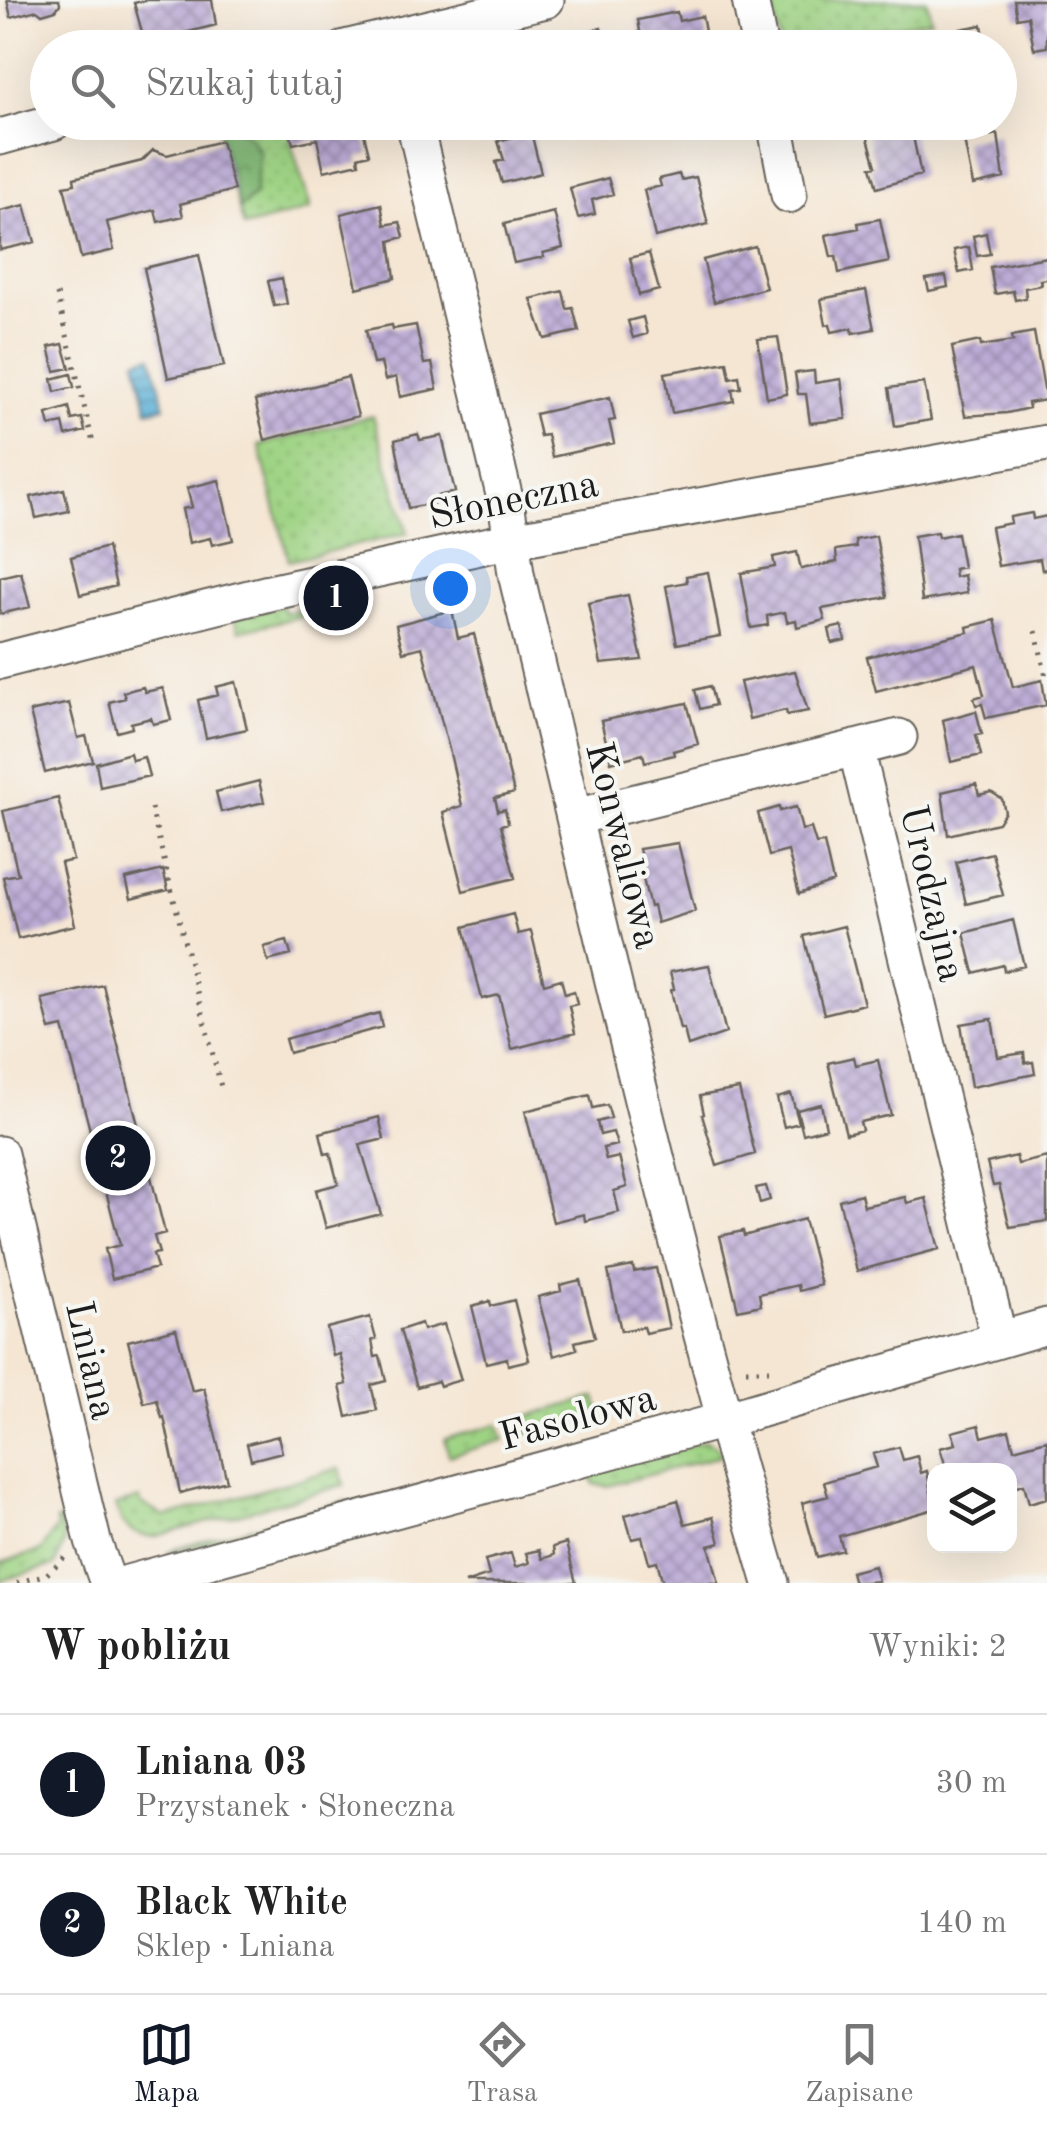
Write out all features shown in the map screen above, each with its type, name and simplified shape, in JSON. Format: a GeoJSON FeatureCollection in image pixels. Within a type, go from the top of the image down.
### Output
{"type":"FeatureCollection","features":[{"type":"Feature","properties":{"kind":"street"},"geometry":{"type":"LineString","coordinates":[[438,30],[546,0]]}},
{"type":"Feature","properties":{"kind":"street"},"geometry":{"type":"LineString","coordinates":[[750,0],[756,30]]}},
{"type":"Feature","properties":{"kind":"street"},"geometry":{"type":"LineString","coordinates":[[0,136],[30,128]]}},
{"type":"Feature","properties":{"kind":"street","name":"Konwaliowa"},"geometry":{"type":"LineString","coordinates":[[418,140],[507,507],[516,574],[575,817],[724,1420],[771,1583]]}},
{"type":"Feature","properties":{"kind":"street"},"geometry":{"type":"LineString","coordinates":[[778,140],[789,195]]}},
{"type":"Feature","properties":{"kind":"street","name":"Słoneczna"},"geometry":{"type":"LineString","coordinates":[[0,661],[269,593],[512,540],[1047,443]]}},
{"type":"Feature","properties":{"kind":"street"},"geometry":{"type":"LineString","coordinates":[[575,817],[899,737]]}},
{"type":"Feature","properties":{"kind":"street","name":"Urodzajna"},"geometry":{"type":"LineString","coordinates":[[856,748],[999,1339]]}},
{"type":"Feature","properties":{"kind":"street","name":"Lniana"},"geometry":{"type":"LineString","coordinates":[[0,1154],[92,1541],[108,1583]]}},
{"type":"Feature","properties":{"kind":"street","name":"Fasolowa"},"geometry":{"type":"LineString","coordinates":[[128,1583],[724,1420],[1047,1326]]}},
{"type":"Feature","properties":{"kind":"path"},"geometry":{"type":"LineString","coordinates":[[57,294],[93,443]]}},
{"type":"Feature","properties":{"kind":"path"},"geometry":{"type":"LineString","coordinates":[[1036,631],[1047,682]]}},
{"type":"Feature","properties":{"kind":"path"},"geometry":{"type":"LineString","coordinates":[[151,808],[222,1087]]}},
{"type":"Feature","properties":{"kind":"green space"},"geometry":{"type":"Polygon","coordinates":[[[771,0],[927,0],[931,20],[875,30],[777,30],[771,0]]]}},
{"type":"Feature","properties":{"kind":"green space"},"geometry":{"type":"Polygon","coordinates":[[[221,140],[252,140],[260,151],[255,194],[239,209],[221,140]]]}},
{"type":"Feature","properties":{"kind":"green space"},"geometry":{"type":"Polygon","coordinates":[[[238,140],[290,140],[311,209],[244,227],[239,209],[255,194],[238,140]]]}},
{"type":"Feature","properties":{"kind":"green space"},"geometry":{"type":"Polygon","coordinates":[[[373,416],[408,533],[289,561],[259,445],[373,416]]]}},
{"type":"Feature","properties":{"kind":"green space"},"geometry":{"type":"Polygon","coordinates":[[[282,606],[285,613],[315,606],[316,613],[239,631],[235,617],[282,606]]]}},
{"type":"Feature","properties":{"kind":"green space"},"geometry":{"type":"Polygon","coordinates":[[[596,1397],[600,1413],[521,1435],[517,1419],[596,1397]]]}},
{"type":"Feature","properties":{"kind":"green space"},"geometry":{"type":"Polygon","coordinates":[[[498,1424],[504,1440],[449,1456],[445,1439],[498,1424]]]}},
{"type":"Feature","properties":{"kind":"green space"},"geometry":{"type":"Polygon","coordinates":[[[706,1441],[723,1455],[608,1486],[594,1484],[591,1477],[593,1468],[706,1441]]]}},
{"type":"Feature","properties":{"kind":"green space"},"geometry":{"type":"Polygon","coordinates":[[[340,1468],[344,1485],[154,1537],[139,1535],[128,1528],[115,1505],[140,1498],[141,1503],[165,1517],[340,1468]]]}},
{"type":"Feature","properties":{"kind":"green space"},"geometry":{"type":"Polygon","coordinates":[[[346,1501],[346,1510],[166,1554],[174,1549],[346,1501]]]}},
{"type":"Feature","properties":{"kind":"green space"},"geometry":{"type":"Polygon","coordinates":[[[61,1520],[64,1542],[55,1565],[0,1581],[0,1563],[41,1551],[57,1527],[56,1521],[61,1520]]]}},
{"type":"Feature","properties":{"kind":"water"},"geometry":{"type":"Polygon","coordinates":[[[152,356],[165,407],[148,411],[136,360],[152,356]]]}},
{"type":"Feature","properties":{"kind":"building"},"geometry":{"type":"Polygon","coordinates":[[[7,0],[59,0],[60,4],[56,10],[42,14],[37,10],[11,17],[7,0]]]}},
{"type":"Feature","properties":{"kind":"building"},"geometry":{"type":"Polygon","coordinates":[[[212,0],[216,25],[196,30],[141,30],[134,3],[212,0]]]}},
{"type":"Feature","properties":{"kind":"building"},"geometry":{"type":"Polygon","coordinates":[[[1014,0],[1047,0],[1047,47],[1034,49],[1028,16],[1017,18],[1014,0]]]}},
{"type":"Feature","properties":{"kind":"building"},"geometry":{"type":"Polygon","coordinates":[[[677,12],[679,21],[702,16],[705,30],[640,30],[638,20],[677,12]]]}},
{"type":"Feature","properties":{"kind":"building"},"geometry":{"type":"Polygon","coordinates":[[[982,25],[983,30],[955,30],[982,25]]]}},
{"type":"Feature","properties":{"kind":"building"},"geometry":{"type":"Polygon","coordinates":[[[317,140],[366,140],[369,154],[358,157],[359,163],[324,171],[317,140]]]}},
{"type":"Feature","properties":{"kind":"building"},"geometry":{"type":"Polygon","coordinates":[[[533,140],[541,173],[502,183],[496,162],[504,160],[498,141],[533,140]]]}},
{"type":"Feature","properties":{"kind":"building"},"geometry":{"type":"Polygon","coordinates":[[[869,140],[914,140],[921,175],[877,188],[871,167],[876,166],[869,140]]]}},
{"type":"Feature","properties":{"kind":"building"},"geometry":{"type":"Polygon","coordinates":[[[964,140],[999,140],[1004,178],[973,185],[964,140]]]}},
{"type":"Feature","properties":{"kind":"building"},"geometry":{"type":"Polygon","coordinates":[[[221,141],[234,190],[180,204],[183,216],[158,222],[155,210],[107,222],[114,250],[81,258],[64,186],[75,184],[74,178],[142,161],[153,150],[167,155],[221,141]]]}},
{"type":"Feature","properties":{"kind":"building"},"geometry":{"type":"Polygon","coordinates":[[[679,174],[681,180],[696,177],[708,224],[655,237],[644,190],[661,186],[659,179],[679,174]]]}},
{"type":"Feature","properties":{"kind":"building"},"geometry":{"type":"Polygon","coordinates":[[[608,178],[613,194],[592,200],[595,214],[578,218],[570,188],[608,178]]]}},
{"type":"Feature","properties":{"kind":"building"},"geometry":{"type":"Polygon","coordinates":[[[381,204],[385,225],[400,222],[404,237],[390,241],[395,278],[357,288],[341,214],[381,204]]]}},
{"type":"Feature","properties":{"kind":"building"},"geometry":{"type":"Polygon","coordinates":[[[25,205],[35,242],[0,250],[0,211],[25,205]]]}},
{"type":"Feature","properties":{"kind":"building"},"geometry":{"type":"Polygon","coordinates":[[[554,212],[563,248],[543,253],[544,257],[514,263],[504,224],[554,212]]]}},
{"type":"Feature","properties":{"kind":"building"},"geometry":{"type":"Polygon","coordinates":[[[880,219],[889,262],[839,273],[826,235],[880,219]]]}},
{"type":"Feature","properties":{"kind":"building"},"geometry":{"type":"Polygon","coordinates":[[[986,233],[990,254],[977,256],[973,236],[986,233]]]}},
{"type":"Feature","properties":{"kind":"building"},"geometry":{"type":"Polygon","coordinates":[[[755,246],[766,288],[714,302],[703,260],[755,246]]]}},
{"type":"Feature","properties":{"kind":"building"},"geometry":{"type":"Polygon","coordinates":[[[969,247],[973,270],[959,273],[954,250],[969,247]]]}},
{"type":"Feature","properties":{"kind":"building"},"geometry":{"type":"Polygon","coordinates":[[[649,253],[659,290],[639,295],[630,258],[649,253]]]}},
{"type":"Feature","properties":{"kind":"building"},"geometry":{"type":"Polygon","coordinates":[[[199,255],[224,366],[168,378],[144,268],[199,255]]]}},
{"type":"Feature","properties":{"kind":"building"},"geometry":{"type":"Polygon","coordinates":[[[1047,257],[1047,279],[1040,280],[1041,285],[1025,288],[1026,298],[1015,300],[1013,291],[995,294],[990,267],[1047,257]]]}},
{"type":"Feature","properties":{"kind":"building"},"geometry":{"type":"Polygon","coordinates":[[[946,276],[948,287],[929,291],[926,279],[946,276]]]}},
{"type":"Feature","properties":{"kind":"building"},"geometry":{"type":"Polygon","coordinates":[[[282,278],[287,304],[274,306],[268,281],[282,278]]]}},
{"type":"Feature","properties":{"kind":"building"},"geometry":{"type":"Polygon","coordinates":[[[866,290],[874,329],[832,332],[830,324],[826,325],[821,299],[866,290]]]}},
{"type":"Feature","properties":{"kind":"building"},"geometry":{"type":"Polygon","coordinates":[[[563,291],[579,331],[545,339],[531,299],[563,291]]]}},
{"type":"Feature","properties":{"kind":"building"},"geometry":{"type":"Polygon","coordinates":[[[643,317],[647,334],[633,338],[628,321],[643,317]]]}},
{"type":"Feature","properties":{"kind":"building"},"geometry":{"type":"Polygon","coordinates":[[[392,325],[393,329],[416,325],[424,364],[432,363],[437,389],[400,397],[396,377],[385,380],[381,363],[373,364],[366,330],[392,325]]]}},
{"type":"Feature","properties":{"kind":"building"},"geometry":{"type":"Polygon","coordinates":[[[1034,332],[1046,400],[1007,413],[965,416],[952,347],[980,341],[981,346],[1013,341],[1012,336],[1034,332]]]}},
{"type":"Feature","properties":{"kind":"building"},"geometry":{"type":"Polygon","coordinates":[[[778,337],[787,394],[767,398],[758,339],[778,337]]]}},
{"type":"Feature","properties":{"kind":"building"},"geometry":{"type":"Polygon","coordinates":[[[63,344],[70,368],[55,371],[49,347],[63,344]]]}},
{"type":"Feature","properties":{"kind":"building"},"geometry":{"type":"Polygon","coordinates":[[[727,362],[730,378],[739,376],[741,388],[732,389],[734,401],[672,413],[665,373],[727,362]]]}},
{"type":"Feature","properties":{"kind":"building"},"geometry":{"type":"Polygon","coordinates":[[[814,371],[815,383],[841,379],[846,419],[810,423],[806,394],[798,394],[795,373],[814,371]]]}},
{"type":"Feature","properties":{"kind":"building"},"geometry":{"type":"Polygon","coordinates":[[[71,374],[74,387],[55,392],[52,379],[71,374]]]}},
{"type":"Feature","properties":{"kind":"building"},"geometry":{"type":"Polygon","coordinates":[[[348,377],[358,416],[265,440],[255,401],[348,377]]]}},
{"type":"Feature","properties":{"kind":"building"},"geometry":{"type":"Polygon","coordinates":[[[924,383],[931,420],[895,426],[889,388],[924,383]]]}},
{"type":"Feature","properties":{"kind":"building"},"geometry":{"type":"Polygon","coordinates":[[[610,397],[615,420],[609,421],[614,443],[552,457],[547,435],[540,436],[535,414],[610,397]]]}},
{"type":"Feature","properties":{"kind":"building"},"geometry":{"type":"Polygon","coordinates":[[[69,407],[72,420],[82,418],[85,431],[66,436],[63,423],[50,426],[47,414],[69,407]]]}},
{"type":"Feature","properties":{"kind":"building"},"geometry":{"type":"Polygon","coordinates":[[[418,434],[420,440],[442,436],[455,492],[433,497],[434,503],[408,508],[395,440],[418,434]]]}},
{"type":"Feature","properties":{"kind":"building"},"geometry":{"type":"Polygon","coordinates":[[[219,480],[233,540],[212,545],[210,538],[189,543],[182,509],[192,507],[187,488],[219,480]]]}},
{"type":"Feature","properties":{"kind":"building"},"geometry":{"type":"Polygon","coordinates":[[[64,489],[69,511],[36,518],[31,497],[64,489]]]}},
{"type":"Feature","properties":{"kind":"building"},"geometry":{"type":"Polygon","coordinates":[[[1032,513],[1033,519],[1047,516],[1047,569],[1042,570],[1040,559],[998,566],[991,527],[1011,523],[1010,517],[1032,513]]]}},
{"type":"Feature","properties":{"kind":"building"},"geometry":{"type":"Polygon","coordinates":[[[937,532],[938,537],[957,533],[963,567],[954,569],[955,577],[964,575],[967,593],[922,601],[914,536],[937,532]]]}},
{"type":"Feature","properties":{"kind":"building"},"geometry":{"type":"Polygon","coordinates":[[[876,536],[887,597],[822,609],[825,620],[797,627],[796,620],[787,622],[785,612],[767,616],[768,625],[751,628],[741,573],[775,567],[773,557],[797,552],[801,569],[837,562],[836,550],[856,547],[855,540],[876,536]]]}},
{"type":"Feature","properties":{"kind":"building"},"geometry":{"type":"Polygon","coordinates":[[[107,547],[116,586],[80,595],[71,557],[107,547]]]}},
{"type":"Feature","properties":{"kind":"building"},"geometry":{"type":"Polygon","coordinates":[[[21,572],[30,607],[0,614],[0,577],[21,572]]]}},
{"type":"Feature","properties":{"kind":"building"},"geometry":{"type":"Polygon","coordinates":[[[708,572],[720,636],[677,644],[666,586],[687,582],[686,576],[708,572]]]}},
{"type":"Feature","properties":{"kind":"building"},"geometry":{"type":"Polygon","coordinates":[[[628,595],[642,660],[601,664],[588,603],[628,595]]]}},
{"type":"Feature","properties":{"kind":"building"},"geometry":{"type":"Polygon","coordinates":[[[452,610],[458,638],[474,634],[514,793],[495,798],[498,811],[505,809],[508,823],[501,825],[515,878],[463,891],[443,812],[462,806],[450,753],[422,647],[403,652],[396,625],[452,610]]]}},
{"type":"Feature","properties":{"kind":"building"},"geometry":{"type":"Polygon","coordinates":[[[995,620],[1013,687],[1042,680],[1046,705],[986,718],[982,704],[976,705],[974,698],[984,695],[976,665],[876,691],[867,657],[968,632],[967,627],[995,620]]]}},
{"type":"Feature","properties":{"kind":"building"},"geometry":{"type":"Polygon","coordinates":[[[842,626],[845,640],[832,643],[829,629],[842,626]]]}},
{"type":"Feature","properties":{"kind":"building"},"geometry":{"type":"Polygon","coordinates":[[[795,671],[808,711],[787,715],[786,710],[749,719],[740,682],[795,671]]]}},
{"type":"Feature","properties":{"kind":"building"},"geometry":{"type":"Polygon","coordinates":[[[236,682],[247,729],[206,738],[198,700],[218,695],[216,687],[236,682]]]}},
{"type":"Feature","properties":{"kind":"building"},"geometry":{"type":"Polygon","coordinates":[[[710,686],[715,705],[700,709],[695,690],[710,686]]]}},
{"type":"Feature","properties":{"kind":"building"},"geometry":{"type":"Polygon","coordinates":[[[143,687],[145,692],[163,688],[171,720],[153,724],[151,718],[117,732],[109,702],[125,698],[123,692],[143,687]]]}},
{"type":"Feature","properties":{"kind":"building"},"geometry":{"type":"Polygon","coordinates":[[[69,703],[78,738],[86,736],[93,761],[45,773],[30,712],[69,703]]]}},
{"type":"Feature","properties":{"kind":"building"},"geometry":{"type":"Polygon","coordinates":[[[687,703],[698,744],[645,762],[643,754],[611,762],[601,721],[687,703]]]}},
{"type":"Feature","properties":{"kind":"building"},"geometry":{"type":"Polygon","coordinates":[[[976,711],[982,734],[976,735],[981,755],[951,762],[943,720],[976,711]]]}},
{"type":"Feature","properties":{"kind":"building"},"geometry":{"type":"Polygon","coordinates":[[[130,753],[132,760],[144,757],[149,776],[100,787],[96,763],[130,753]]]}},
{"type":"Feature","properties":{"kind":"building"},"geometry":{"type":"Polygon","coordinates":[[[259,781],[264,802],[221,812],[216,792],[259,781]]]}},
{"type":"Feature","properties":{"kind":"building"},"geometry":{"type":"Polygon","coordinates":[[[976,784],[979,795],[991,792],[1002,799],[1005,812],[998,823],[948,835],[942,792],[976,784]]]}},
{"type":"Feature","properties":{"kind":"building"},"geometry":{"type":"Polygon","coordinates":[[[58,798],[73,860],[61,863],[75,925],[18,939],[3,877],[18,874],[3,811],[58,798]]]}},
{"type":"Feature","properties":{"kind":"building"},"geometry":{"type":"Polygon","coordinates":[[[779,807],[780,811],[796,807],[802,830],[811,828],[816,844],[824,843],[833,882],[799,894],[788,851],[769,856],[758,813],[779,807]]]}},
{"type":"Feature","properties":{"kind":"building"},"geometry":{"type":"Polygon","coordinates":[[[678,843],[695,911],[657,923],[640,867],[643,866],[639,849],[678,843]]]}},
{"type":"Feature","properties":{"kind":"building"},"geometry":{"type":"Polygon","coordinates":[[[992,853],[1003,895],[966,904],[956,862],[992,853]]]}},
{"type":"Feature","properties":{"kind":"building"},"geometry":{"type":"Polygon","coordinates":[[[163,870],[168,890],[131,899],[126,879],[163,870]]]}},
{"type":"Feature","properties":{"kind":"building"},"geometry":{"type":"Polygon","coordinates":[[[513,914],[518,934],[531,931],[544,984],[561,979],[565,994],[574,991],[577,1004],[569,1006],[575,1033],[512,1049],[499,995],[482,999],[464,927],[513,914]]]}},
{"type":"Feature","properties":{"kind":"building"},"geometry":{"type":"Polygon","coordinates":[[[1013,920],[1024,966],[1004,971],[1003,965],[974,973],[964,933],[1013,920]]]}},
{"type":"Feature","properties":{"kind":"building"},"geometry":{"type":"Polygon","coordinates":[[[844,926],[864,1004],[824,1014],[804,936],[844,926]]]}},
{"type":"Feature","properties":{"kind":"building"},"geometry":{"type":"Polygon","coordinates":[[[287,941],[291,955],[268,961],[264,947],[287,941]]]}},
{"type":"Feature","properties":{"kind":"building"},"geometry":{"type":"Polygon","coordinates":[[[709,965],[726,1033],[688,1046],[684,1029],[680,1029],[670,972],[709,965]]]}},
{"type":"Feature","properties":{"kind":"building"},"geometry":{"type":"Polygon","coordinates":[[[103,985],[165,1233],[154,1236],[159,1253],[153,1254],[157,1268],[112,1279],[105,1249],[120,1245],[63,1027],[50,1030],[42,999],[103,985]]]}},
{"type":"Feature","properties":{"kind":"building"},"geometry":{"type":"Polygon","coordinates":[[[379,1013],[382,1027],[289,1053],[285,1039],[379,1013]]]}},
{"type":"Feature","properties":{"kind":"building"},"geometry":{"type":"Polygon","coordinates":[[[992,1019],[998,1057],[1024,1053],[1025,1063],[1033,1062],[1035,1074],[971,1087],[961,1024],[992,1019]]]}},
{"type":"Feature","properties":{"kind":"building"},"geometry":{"type":"Polygon","coordinates":[[[854,1057],[856,1065],[878,1060],[891,1115],[860,1122],[862,1130],[846,1134],[828,1063],[854,1057]]]}},
{"type":"Feature","properties":{"kind":"building"},"geometry":{"type":"Polygon","coordinates":[[[739,1089],[755,1154],[717,1166],[700,1096],[739,1089]]]}},
{"type":"Feature","properties":{"kind":"building"},"geometry":{"type":"Polygon","coordinates":[[[791,1094],[799,1123],[784,1127],[777,1098],[791,1094]]]}},
{"type":"Feature","properties":{"kind":"building"},"geometry":{"type":"Polygon","coordinates":[[[590,1095],[593,1108],[607,1105],[611,1118],[597,1122],[600,1135],[613,1132],[617,1145],[603,1148],[606,1160],[619,1157],[627,1187],[614,1191],[619,1212],[585,1221],[584,1214],[553,1222],[525,1111],[590,1095]]]}},
{"type":"Feature","properties":{"kind":"building"},"geometry":{"type":"Polygon","coordinates":[[[821,1104],[826,1128],[803,1134],[797,1110],[821,1104]]]}},
{"type":"Feature","properties":{"kind":"building"},"geometry":{"type":"Polygon","coordinates":[[[379,1117],[384,1139],[360,1145],[381,1214],[326,1228],[316,1190],[338,1184],[320,1133],[379,1117]]]}},
{"type":"Feature","properties":{"kind":"building"},"geometry":{"type":"Polygon","coordinates":[[[1016,1156],[1018,1164],[1047,1157],[1047,1221],[1010,1227],[999,1185],[993,1186],[987,1163],[1016,1156]]]}},
{"type":"Feature","properties":{"kind":"building"},"geometry":{"type":"Polygon","coordinates":[[[766,1186],[770,1200],[760,1203],[756,1188],[766,1186]]]}},
{"type":"Feature","properties":{"kind":"building"},"geometry":{"type":"Polygon","coordinates":[[[861,1194],[864,1206],[905,1197],[907,1203],[926,1198],[939,1249],[857,1271],[839,1200],[861,1194]]]}},
{"type":"Feature","properties":{"kind":"building"},"geometry":{"type":"Polygon","coordinates":[[[804,1219],[821,1285],[799,1291],[798,1285],[759,1294],[761,1305],[738,1310],[720,1236],[743,1231],[744,1236],[804,1219]]]}},
{"type":"Feature","properties":{"kind":"building"},"geometry":{"type":"Polygon","coordinates":[[[633,1266],[634,1272],[656,1268],[669,1328],[645,1333],[643,1327],[621,1331],[608,1271],[633,1266]]]}},
{"type":"Feature","properties":{"kind":"building"},"geometry":{"type":"Polygon","coordinates":[[[580,1280],[595,1337],[575,1342],[577,1349],[554,1356],[538,1297],[561,1291],[560,1285],[580,1280]]]}},
{"type":"Feature","properties":{"kind":"building"},"geometry":{"type":"Polygon","coordinates":[[[514,1300],[529,1360],[508,1365],[507,1358],[486,1363],[472,1306],[514,1300]]]}},
{"type":"Feature","properties":{"kind":"building"},"geometry":{"type":"Polygon","coordinates":[[[370,1317],[376,1339],[372,1340],[375,1357],[380,1356],[386,1381],[371,1385],[377,1410],[347,1417],[340,1386],[347,1384],[340,1354],[333,1356],[327,1328],[370,1317]]]}},
{"type":"Feature","properties":{"kind":"building"},"geometry":{"type":"Polygon","coordinates":[[[421,1323],[423,1330],[444,1324],[461,1380],[417,1387],[400,1330],[421,1323]]]}},
{"type":"Feature","properties":{"kind":"building"},"geometry":{"type":"Polygon","coordinates":[[[176,1329],[192,1391],[204,1388],[227,1481],[180,1493],[164,1417],[157,1400],[144,1403],[128,1341],[176,1329]]]}},
{"type":"Feature","properties":{"kind":"building"},"geometry":{"type":"Polygon","coordinates":[[[979,1425],[982,1437],[1009,1430],[1014,1449],[1047,1440],[1047,1498],[1029,1503],[1024,1484],[1017,1486],[1017,1463],[945,1463],[940,1448],[956,1444],[952,1432],[979,1425]]]}},
{"type":"Feature","properties":{"kind":"building"},"geometry":{"type":"Polygon","coordinates":[[[278,1436],[282,1452],[251,1460],[247,1444],[278,1436]]]}},
{"type":"Feature","properties":{"kind":"building"},"geometry":{"type":"Polygon","coordinates":[[[899,1447],[903,1460],[917,1456],[921,1473],[927,1471],[927,1511],[839,1536],[843,1550],[817,1557],[802,1503],[828,1496],[824,1482],[877,1467],[873,1454],[899,1447]]]}},
{"type":"Feature","properties":{"kind":"building"},"geometry":{"type":"Polygon","coordinates":[[[678,1500],[685,1524],[713,1517],[720,1543],[709,1546],[719,1583],[663,1583],[657,1561],[649,1563],[642,1537],[632,1539],[625,1515],[678,1500]]]}},
{"type":"Feature","properties":{"kind":"building"},"geometry":{"type":"Polygon","coordinates":[[[566,1543],[576,1583],[465,1583],[489,1575],[485,1560],[511,1553],[515,1567],[529,1563],[526,1553],[539,1550],[542,1559],[554,1555],[553,1547],[566,1543]]]}},
{"type":"Feature","properties":{"kind":"building"},"geometry":{"type":"Polygon","coordinates":[[[874,1566],[878,1581],[854,1583],[851,1572],[874,1566]]]}},
{"type":"Feature","properties":{"kind":"place","name":"Lniana 03"},"geometry":{"type":"Point","coordinates":[336,598]}},
{"type":"Feature","properties":{"kind":"place","name":"Black White"},"geometry":{"type":"Point","coordinates":[118,1158]}}]}
